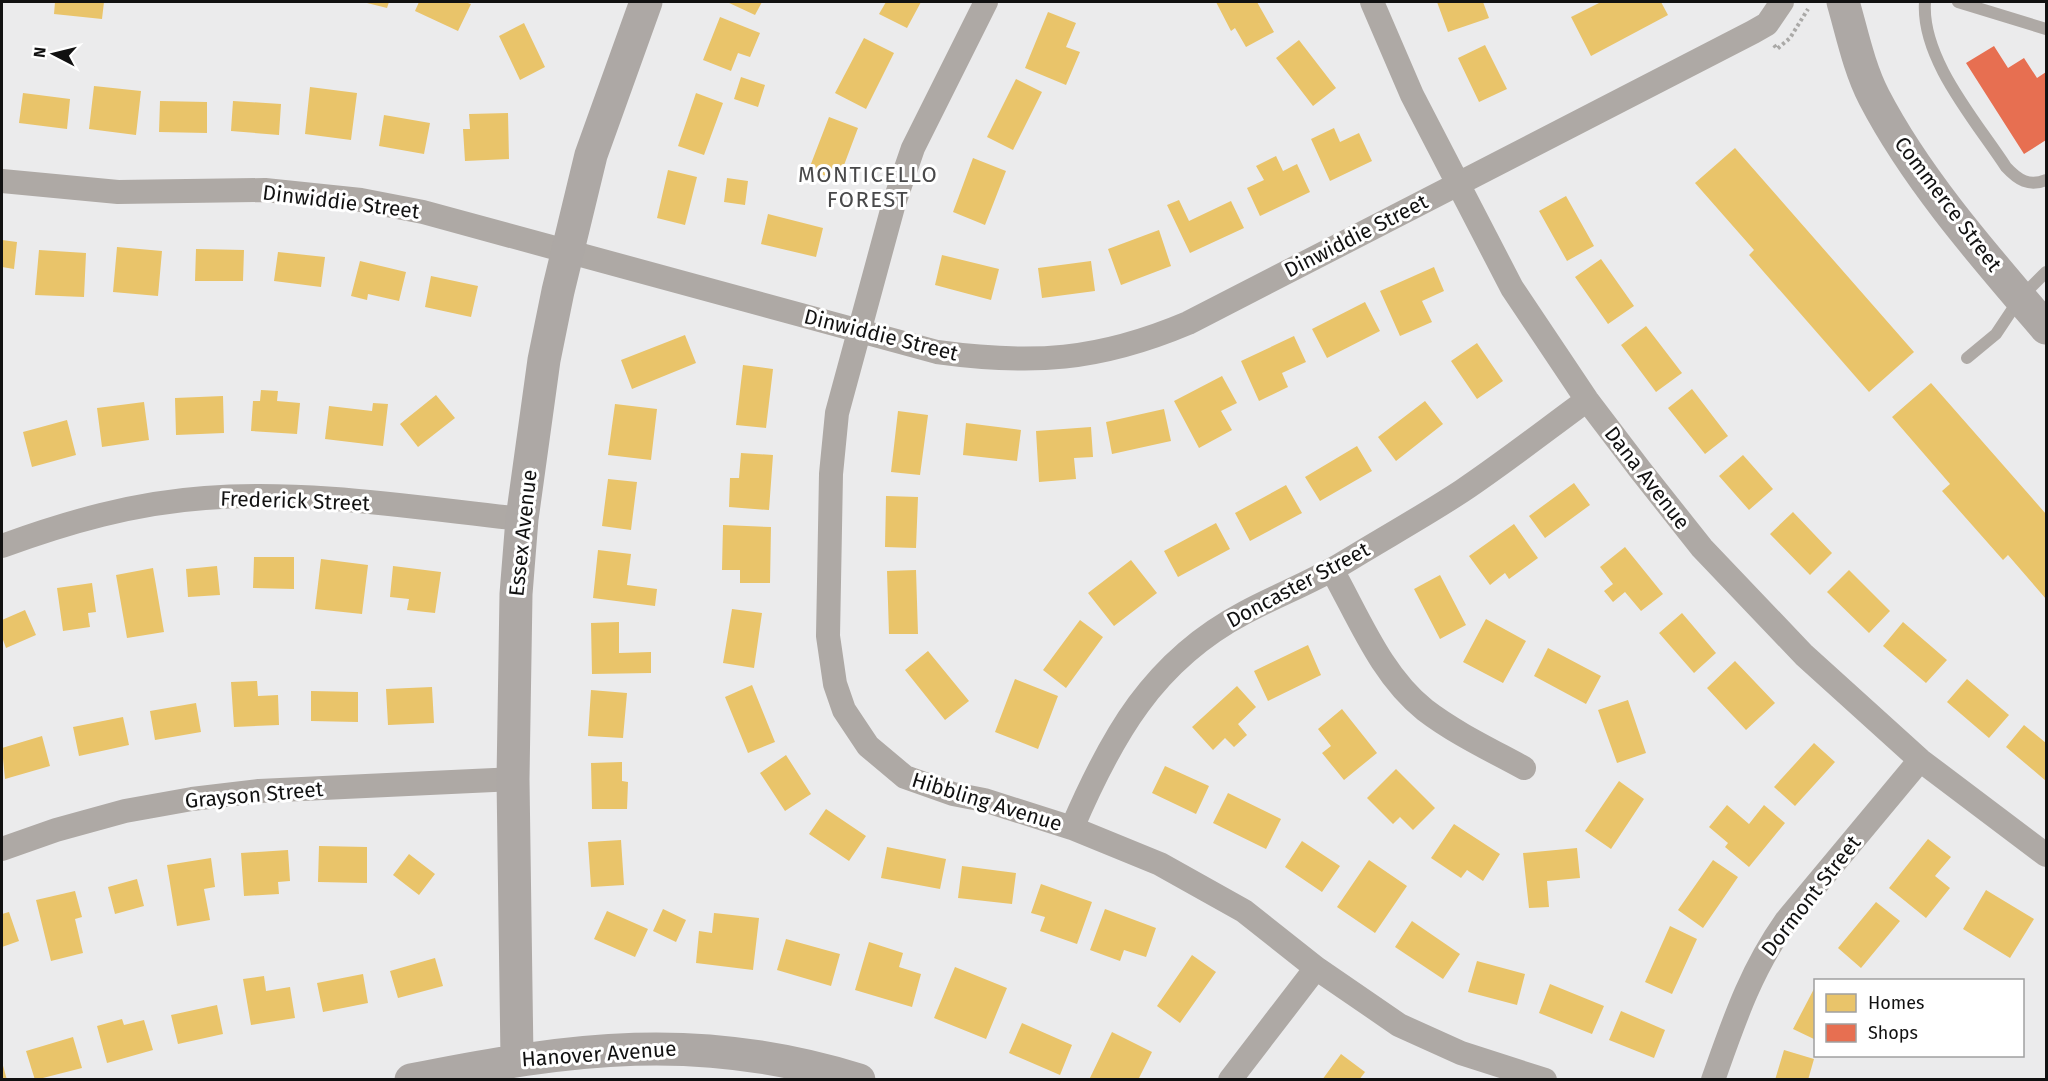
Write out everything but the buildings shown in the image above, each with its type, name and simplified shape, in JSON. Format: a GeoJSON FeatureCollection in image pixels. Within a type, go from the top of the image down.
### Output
{"type":"FeatureCollection","features":[{"type":"Feature","properties":{"kind":"street","name":"Essex Avenue"},"geometry":{"type":"LineString","coordinates":[[518,1069],[513,779],[516,594],[522,519],[544,360],[568,252],[591,155],[643,2]]}},
{"type":"Feature","properties":{"kind":"street","name":"Hibbling Avenue"},"geometry":{"type":"LineString","coordinates":[[986,2],[913,148],[894,203],[837,413],[831,474],[828,636],[835,684],[844,710],[868,746],[905,777],[943,791],[984,800],[1072,828],[1160,864],[1228,900],[1316,968],[1399,1024],[1433,1042],[1545,1080]]}},
{"type":"Feature","properties":{"kind":"street","name":"Dana Avenue"},"geometry":{"type":"LineString","coordinates":[[1372,2],[1412,95],[1456,184],[1512,288],[1587,400],[1702,548],[1804,655],[1920,760],[2046,855]]}},
{"type":"Feature","properties":{"kind":"street","name":"Dinwiddie Street"},"geometry":{"type":"LineString","coordinates":[[2,181],[118,192],[265,190],[361,200],[423,212],[937,352],[994,360],[1063,358],[1120,348],[1188,323],[1767,24],[1782,2]]}},
{"type":"Feature","properties":{"kind":"street","name":"Commerce Street"},"geometry":{"type":"LineString","coordinates":[[1844,2],[1853,39],[1873,96],[1895,134],[1924,177],[2046,328]]}},
{"type":"Feature","properties":{"kind":"street","name":"Doncaster Street"},"geometry":{"type":"LineString","coordinates":[[1072,828],[1113,740],[1135,705],[1165,671],[1194,645],[1226,623],[1332,570],[1462,491],[1587,400]]}},
{"type":"Feature","properties":{"kind":"street","name":"Frederick Street"},"geometry":{"type":"LineString","coordinates":[[2,546],[66,523],[138,506],[205,498],[275,496],[522,519]]}},
{"type":"Feature","properties":{"kind":"street"},"geometry":{"type":"LineString","coordinates":[[1332,570],[1381,659],[1406,693],[1438,720],[1524,768]]}},
{"type":"Feature","properties":{"kind":"street","name":"Dormont Street"},"geometry":{"type":"LineString","coordinates":[[1713,1080],[1749,982],[1766,949],[1786,921],[1920,760]]}},
{"type":"Feature","properties":{"kind":"street","name":"Grayson Street"},"geometry":{"type":"LineString","coordinates":[[2,849],[56,830],[116,814],[192,799],[259,791],[513,779]]}},
{"type":"Feature","properties":{"kind":"street"},"geometry":{"type":"LineString","coordinates":[[1230,1080],[1316,968]]}},
{"type":"Feature","properties":{"kind":"street","name":"Hanover Avenue"},"geometry":{"type":"LineString","coordinates":[[411,1080],[518,1069],[626,1048],[676,1047],[755,1055],[827,1070],[859,1080]]}},
{"type":"Feature","properties":{"kind":"lane"},"geometry":{"type":"LineString","coordinates":[[1925,2],[1924,15],[1930,42],[1944,72],[2006,167],[2017,180],[2036,184],[2046,180]]}},
{"type":"Feature","properties":{"kind":"lane"},"geometry":{"type":"LineString","coordinates":[[1958,2],[2046,29]]}},
{"type":"Feature","properties":{"kind":"lane"},"geometry":{"type":"LineString","coordinates":[[1966,358],[1996,334],[2020,298],[2046,272]]}},
{"type":"Feature","properties":{"kind":"district","name":"MONTICELLO FOREST"},"geometry":{"type":"Point","coordinates":[868,186]}}]}
